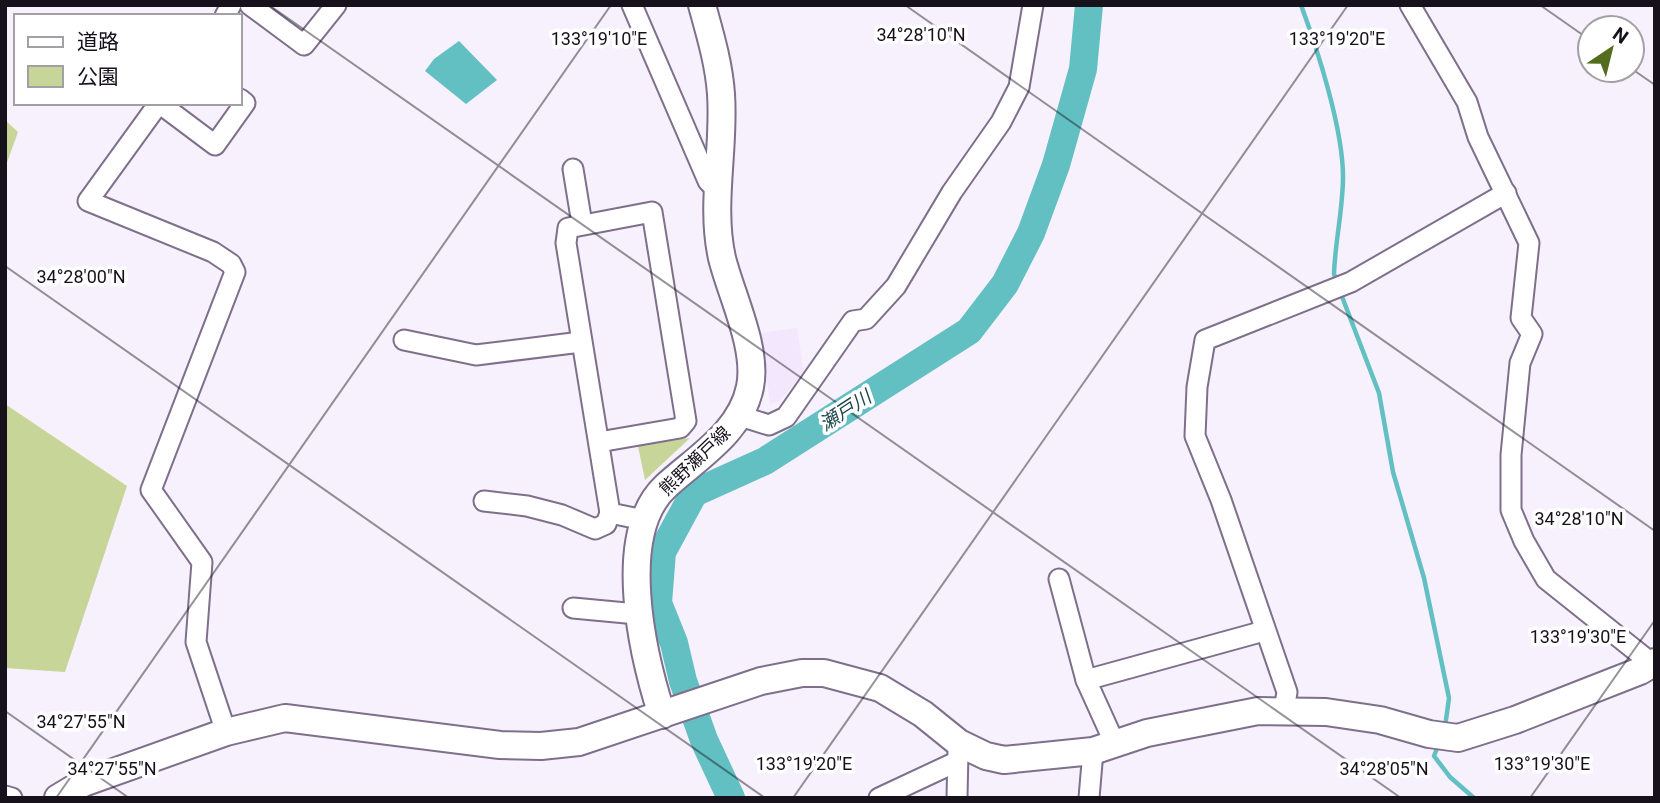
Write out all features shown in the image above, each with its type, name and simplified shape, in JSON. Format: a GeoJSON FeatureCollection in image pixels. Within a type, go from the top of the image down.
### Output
{"type":"FeatureCollection","features":[{"type":"Feature","properties":{"kind":"main road","name":"熊野瀬戸線"},"geometry":{"type":"LineString","coordinates":[[668,712],[646,667],[636,614],[644,520],[663,488],[695,463],[740,416],[750,386],[750,359],[716,225],[720,193],[721,93],[702,5]]}},
{"type":"Feature","properties":{"kind":"main road"},"geometry":{"type":"LineString","coordinates":[[58,798],[83,783],[226,732],[285,718],[500,745],[541,746],[579,742],[778,677],[824,673],[880,688],[923,714],[958,753],[1004,760],[1104,748],[1184,726],[1258,711],[1326,712],[1380,720],[1458,738],[1515,720],[1640,671],[1652,662]]}},
{"type":"Feature","properties":{"kind":"street"},"geometry":{"type":"LineString","coordinates":[[250,5],[304,45],[336,5]]}},
{"type":"Feature","properties":{"kind":"street"},"geometry":{"type":"LineString","coordinates":[[632,5],[708,181],[720,193]]}},
{"type":"Feature","properties":{"kind":"street"},"geometry":{"type":"LineString","coordinates":[[740,416],[769,425],[786,417],[853,321],[866,319],[896,286],[952,192],[1001,122],[1019,87],[1033,5]]}},
{"type":"Feature","properties":{"kind":"street"},"geometry":{"type":"LineString","coordinates":[[1410,5],[1467,102],[1478,137],[1529,243],[1521,318],[1532,334],[1520,363],[1511,455],[1511,510],[1524,541],[1546,579],[1652,662]]}},
{"type":"Feature","properties":{"kind":"street"},"geometry":{"type":"LineString","coordinates":[[162,105],[215,145],[245,103],[242,101]]}},
{"type":"Feature","properties":{"kind":"street"},"geometry":{"type":"LineString","coordinates":[[158,105],[88,201],[213,252],[231,264],[235,272],[151,490],[202,562],[196,642],[226,732]]}},
{"type":"Feature","properties":{"kind":"street"},"geometry":{"type":"LineString","coordinates":[[573,169],[582,224]]}},
{"type":"Feature","properties":{"kind":"street"},"geometry":{"type":"LineString","coordinates":[[1284,710],[1287,692],[1221,500],[1195,436],[1201,354],[1205,340],[1221,331],[1351,282],[1506,193]]}},
{"type":"Feature","properties":{"kind":"street"},"geometry":{"type":"LineString","coordinates":[[484,502],[527,506],[595,529],[606,524],[610,513],[566,243],[568,228],[652,212],[686,421],[680,428],[599,442]]}},
{"type":"Feature","properties":{"kind":"street"},"geometry":{"type":"LineString","coordinates":[[404,340],[476,355],[582,342]]}},
{"type":"Feature","properties":{"kind":"street"},"geometry":{"type":"LineString","coordinates":[[610,513],[644,520]]}},
{"type":"Feature","properties":{"kind":"street"},"geometry":{"type":"LineString","coordinates":[[1059,579],[1104,748],[1088,798]]}},
{"type":"Feature","properties":{"kind":"street"},"geometry":{"type":"LineString","coordinates":[[573,608],[636,614]]}},
{"type":"Feature","properties":{"kind":"street"},"geometry":{"type":"LineString","coordinates":[[1086,680],[1264,631]]}},
{"type":"Feature","properties":{"kind":"street"},"geometry":{"type":"LineString","coordinates":[[879,798],[958,753]]}},
{"type":"Feature","properties":{"kind":"street"},"geometry":{"type":"LineString","coordinates":[[957,798],[958,753]]}},
{"type":"Feature","properties":{"kind":"street"},"geometry":{"type":"LineString","coordinates":[[5,796],[12,798]]}},
{"type":"Feature","properties":{"kind":"shaded area"},"geometry":{"type":"Polygon","coordinates":[[[797,328],[804,372],[779,401],[770,404],[761,333],[797,328]]]}},
{"type":"Feature","properties":{"kind":"green space"},"geometry":{"type":"Polygon","coordinates":[[[5,120],[18,132],[5,168],[5,120]]]}},
{"type":"Feature","properties":{"kind":"green space"},"geometry":{"type":"Polygon","coordinates":[[[5,404],[127,486],[65,672],[5,668],[5,404]]]}},
{"type":"Feature","properties":{"kind":"green space"},"geometry":{"type":"Polygon","coordinates":[[[690,438],[645,480],[638,446],[690,438]]]}},
{"type":"Feature","properties":{"kind":"water"},"geometry":{"type":"Polygon","coordinates":[[[459,41],[497,80],[466,104],[425,71],[434,59],[459,41]]]}},
{"type":"Feature","properties":{"kind":"waterway","name":"瀬戸川"},"geometry":{"type":"LineString","coordinates":[[731,798],[704,740],[683,681],[674,643],[658,603],[662,552],[694,493],[765,461],[969,331],[1005,284],[1031,233],[1056,165],[1083,69],[1089,5]]}},
{"type":"Feature","properties":{"kind":"waterway"},"geometry":{"type":"LineString","coordinates":[[1301,5],[1328,90],[1342,158],[1343,189],[1334,274],[1337,282]]}},
{"type":"Feature","properties":{"kind":"waterway"},"geometry":{"type":"LineString","coordinates":[[1341,294],[1379,393],[1393,472],[1424,578],[1449,698],[1445,727]]}},
{"type":"Feature","properties":{"kind":"waterway"},"geometry":{"type":"LineString","coordinates":[[1438,746],[1434,756],[1450,777],[1474,798]]}}]}
